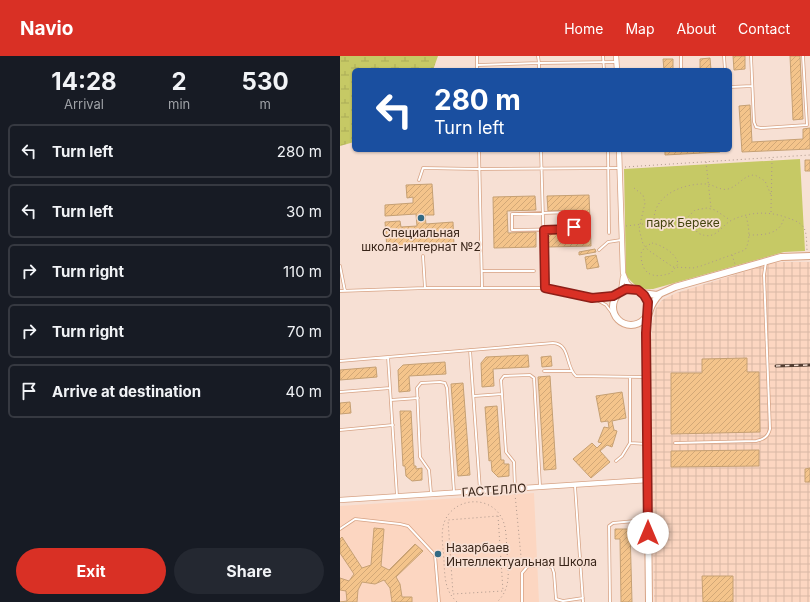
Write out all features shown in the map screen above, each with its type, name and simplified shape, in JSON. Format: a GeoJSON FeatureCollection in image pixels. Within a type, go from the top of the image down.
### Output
{"type":"FeatureCollection","features":[{"type":"Feature","properties":{"kind":"street"},"geometry":{"type":"LineString","coordinates":[[616,56],[617,68]]}},
{"type":"Feature","properties":{"kind":"street"},"geometry":{"type":"LineString","coordinates":[[619,152],[623,273],[619,293],[612,306],[615,317],[622,323],[640,329],[646,336]]}},
{"type":"Feature","properties":{"kind":"street"},"geometry":{"type":"LineString","coordinates":[[623,273],[627,283],[633,288],[642,293],[652,295],[660,294],[680,286],[780,257],[808,256]]}},
{"type":"Feature","properties":{"kind":"street"},"geometry":{"type":"LineString","coordinates":[[619,293],[633,288]]}},
{"type":"Feature","properties":{"kind":"street"},"geometry":{"type":"LineString","coordinates":[[642,293],[648,302],[646,336],[649,602]]}},
{"type":"Feature","properties":{"kind":"street"},"geometry":{"type":"LineString","coordinates":[[630,325],[640,322],[648,314],[652,303],[660,294]]}},
{"type":"Feature","properties":{"kind":"street","name":"ГАСТЕЛЛО"},"geometry":{"type":"LineString","coordinates":[[340,500],[648,480]]}},
{"type":"Feature","properties":{"kind":"lane"},"geometry":{"type":"LineString","coordinates":[[477,56],[477,65],[603,61],[616,62]]}},
{"type":"Feature","properties":{"kind":"lane"},"geometry":{"type":"LineString","coordinates":[[538,56],[539,68]]}},
{"type":"Feature","properties":{"kind":"lane"},"geometry":{"type":"LineString","coordinates":[[603,56],[604,68]]}},
{"type":"Feature","properties":{"kind":"lane"},"geometry":{"type":"LineString","coordinates":[[681,56],[681,68]]}},
{"type":"Feature","properties":{"kind":"lane"},"geometry":{"type":"LineString","coordinates":[[724,56],[725,68]]}},
{"type":"Feature","properties":{"kind":"lane"},"geometry":{"type":"LineString","coordinates":[[750,56],[754,122],[756,127],[760,128],[807,125],[803,56]]}},
{"type":"Feature","properties":{"kind":"lane"},"geometry":{"type":"LineString","coordinates":[[732,88],[752,86]]}},
{"type":"Feature","properties":{"kind":"lane"},"geometry":{"type":"LineString","coordinates":[[478,152],[482,287]]}},
{"type":"Feature","properties":{"kind":"lane"},"geometry":{"type":"LineString","coordinates":[[541,152],[545,288]]}},
{"type":"Feature","properties":{"kind":"lane"},"geometry":{"type":"LineString","coordinates":[[608,152],[610,233]]}},
{"type":"Feature","properties":{"kind":"lane"},"geometry":{"type":"LineString","coordinates":[[419,180],[423,168],[620,168]]}},
{"type":"Feature","properties":{"kind":"lane"},"geometry":{"type":"LineString","coordinates":[[573,212],[574,226],[572,229],[544,230],[513,231],[511,216],[513,214],[573,212]]}},
{"type":"Feature","properties":{"kind":"lane"},"geometry":{"type":"LineString","coordinates":[[599,250],[608,242],[622,240]]}},
{"type":"Feature","properties":{"kind":"lane"},"geometry":{"type":"LineString","coordinates":[[423,256],[425,288]]}},
{"type":"Feature","properties":{"kind":"lane"},"geometry":{"type":"LineString","coordinates":[[675,443],[756,441],[765,438],[768,434],[770,429],[764,275],[766,261]]}},
{"type":"Feature","properties":{"kind":"lane"},"geometry":{"type":"LineString","coordinates":[[340,266],[345,291]]}},
{"type":"Feature","properties":{"kind":"lane"},"geometry":{"type":"LineString","coordinates":[[482,271],[534,271]]}},
{"type":"Feature","properties":{"kind":"lane"},"geometry":{"type":"LineString","coordinates":[[340,292],[425,288],[545,288],[592,298],[606,305],[615,317]]}},
{"type":"Feature","properties":{"kind":"lane"},"geometry":{"type":"LineString","coordinates":[[592,298],[619,293]]}},
{"type":"Feature","properties":{"kind":"lane"},"geometry":{"type":"LineString","coordinates":[[340,361],[556,343],[566,352],[572,371],[576,376],[647,377]]}},
{"type":"Feature","properties":{"kind":"lane"},"geometry":{"type":"LineString","coordinates":[[470,350],[480,491]]}},
{"type":"Feature","properties":{"kind":"lane"},"geometry":{"type":"LineString","coordinates":[[388,357],[397,497]]}},
{"type":"Feature","properties":{"kind":"lane"},"geometry":{"type":"LineString","coordinates":[[544,371],[572,371]]}},
{"type":"Feature","properties":{"kind":"lane"},"geometry":{"type":"LineString","coordinates":[[515,489],[514,462],[506,452],[501,380],[503,376],[529,374],[533,377],[540,487]]}},
{"type":"Feature","properties":{"kind":"lane"},"geometry":{"type":"LineString","coordinates":[[616,460],[622,456],[630,443],[630,377]]}},
{"type":"Feature","properties":{"kind":"lane"},"geometry":{"type":"LineString","coordinates":[[431,494],[429,470],[420,456],[417,388],[420,383],[440,382],[446,386],[454,493]]}},
{"type":"Feature","properties":{"kind":"lane"},"geometry":{"type":"LineString","coordinates":[[340,392],[390,388]]}},
{"type":"Feature","properties":{"kind":"lane"},"geometry":{"type":"LineString","coordinates":[[474,396],[502,394]]}},
{"type":"Feature","properties":{"kind":"lane"},"geometry":{"type":"LineString","coordinates":[[391,400],[418,398]]}},
{"type":"Feature","properties":{"kind":"lane"},"geometry":{"type":"LineString","coordinates":[[340,430],[393,425]]}},
{"type":"Feature","properties":{"kind":"lane"},"geometry":{"type":"LineString","coordinates":[[630,443],[647,444]]}},
{"type":"Feature","properties":{"kind":"lane"},"geometry":{"type":"LineString","coordinates":[[575,484],[583,602]]}},
{"type":"Feature","properties":{"kind":"lane"},"geometry":{"type":"LineString","coordinates":[[340,529],[355,520],[408,526],[435,555],[439,602]]}},
{"type":"Feature","properties":{"kind":"lane"},"geometry":{"type":"LineString","coordinates":[[610,602],[608,526],[613,523],[648,520]]}},
{"type":"Feature","properties":{"kind":"lane"},"geometry":{"type":"LineString","coordinates":[[522,602],[522,573],[528,566],[552,566],[556,599],[563,601],[583,598]]}},
{"type":"Feature","properties":{"kind":"path"},"geometry":{"type":"LineString","coordinates":[[620,168],[810,155]]}},
{"type":"Feature","properties":{"kind":"path"},"geometry":{"type":"LineString","coordinates":[[771,212],[772,157]]}},
{"type":"Feature","properties":{"kind":"path"},"geometry":{"type":"LineString","coordinates":[[706,162],[711,208]]}},
{"type":"Feature","properties":{"kind":"path"},"geometry":{"type":"LineString","coordinates":[[654,223],[657,209],[663,199],[679,187],[708,184],[728,189],[735,186],[744,178],[755,175],[765,181],[771,195]]}},
{"type":"Feature","properties":{"kind":"path"},"geometry":{"type":"LineString","coordinates":[[634,188],[641,192],[645,203],[639,225],[640,237],[645,247],[667,263],[677,268],[701,266],[745,250],[749,235],[746,216]]}},
{"type":"Feature","properties":{"kind":"path"},"geometry":{"type":"LineString","coordinates":[[622,226],[686,220],[695,210],[711,208],[731,220]]}},
{"type":"Feature","properties":{"kind":"path"},"geometry":{"type":"LineString","coordinates":[[686,220],[698,233],[705,236],[720,231],[731,220],[771,212],[800,222],[804,226],[808,256]]}},
{"type":"Feature","properties":{"kind":"path"},"geometry":{"type":"LineString","coordinates":[[749,235],[765,235],[773,232],[783,221],[784,216]]}},
{"type":"Feature","properties":{"kind":"path"},"geometry":{"type":"LineString","coordinates":[[656,244],[673,254],[678,260],[677,268],[664,276],[648,274],[643,268],[641,261],[641,252],[645,247],[656,244]]}},
{"type":"Feature","properties":{"kind":"path"},"geometry":{"type":"LineString","coordinates":[[732,255],[737,270]]}},
{"type":"Feature","properties":{"kind":"path"},"geometry":{"type":"LineString","coordinates":[[515,489],[522,573]]}},
{"type":"Feature","properties":{"kind":"path"},"geometry":{"type":"LineString","coordinates":[[457,602],[450,594],[446,584],[443,530],[445,520],[451,511],[464,503],[474,501],[484,503],[493,508],[500,515],[505,524],[508,579],[504,594],[496,602]]}},
{"type":"Feature","properties":{"kind":"path"},"geometry":{"type":"LineString","coordinates":[[498,516],[503,591],[453,594],[448,520],[498,516]]}},
{"type":"Feature","properties":{"kind":"shaded area"},"geometry":{"type":"Polygon","coordinates":[[[810,262],[810,602],[654,602],[650,357],[652,323],[656,308],[662,300],[676,293],[773,263],[810,262]]]}},
{"type":"Feature","properties":{"kind":"shaded area","name":"Назарбаев Интеллектуальная Школа"},"geometry":{"type":"Polygon","coordinates":[[[534,493],[539,602],[340,602],[340,506],[534,493]]]}},
{"type":"Feature","properties":{"kind":"green space"},"geometry":{"type":"Polygon","coordinates":[[[340,56],[438,56],[434,68],[352,68],[352,143],[340,146],[340,56]]]}},
{"type":"Feature","properties":{"kind":"green space","name":"парк Береке"},"geometry":{"type":"Polygon","coordinates":[[[800,159],[805,251],[784,252],[653,289],[644,289],[637,286],[631,282],[626,275],[624,169],[800,159]]]}},
{"type":"Feature","properties":{"kind":"building"},"geometry":{"type":"Polygon","coordinates":[[[733,56],[745,56],[745,69],[734,70],[733,56]]]}},
{"type":"Feature","properties":{"kind":"building"},"geometry":{"type":"Polygon","coordinates":[[[790,56],[800,56],[803,119],[793,120],[790,56]]]}},
{"type":"Feature","properties":{"kind":"building"},"geometry":{"type":"Polygon","coordinates":[[[710,58],[711,68],[700,68],[700,59],[710,58]]]}},
{"type":"Feature","properties":{"kind":"building"},"geometry":{"type":"Polygon","coordinates":[[[663,59],[673,59],[673,68],[664,68],[663,59]]]}},
{"type":"Feature","properties":{"kind":"building"},"geometry":{"type":"Polygon","coordinates":[[[750,105],[752,142],[803,139],[803,129],[810,128],[810,149],[742,152],[739,106],[750,105]]]}},
{"type":"Feature","properties":{"kind":"building"},"geometry":{"type":"Polygon","coordinates":[[[665,152],[720,152],[665,155],[665,152]]]}},
{"type":"Feature","properties":{"kind":"building"},"geometry":{"type":"Polygon","coordinates":[[[805,160],[810,160],[810,171],[805,171],[805,160]]]}},
{"type":"Feature","properties":{"kind":"building","name":"Специальная школа-интернат №2"},"geometry":{"type":"Polygon","coordinates":[[[432,184],[434,215],[425,215],[426,224],[453,222],[454,245],[387,249],[385,222],[400,221],[401,227],[417,226],[416,214],[385,216],[385,205],[413,203],[413,197],[407,198],[406,185],[432,184]]]}},
{"type":"Feature","properties":{"kind":"building"},"geometry":{"type":"Polygon","coordinates":[[[589,195],[591,246],[548,247],[548,233],[576,232],[576,210],[548,211],[547,196],[589,195]]]}},
{"type":"Feature","properties":{"kind":"building"},"geometry":{"type":"Polygon","coordinates":[[[535,196],[536,210],[507,211],[508,233],[536,232],[536,247],[494,248],[493,197],[535,196]]]}},
{"type":"Feature","properties":{"kind":"building"},"geometry":{"type":"Polygon","coordinates":[[[595,249],[596,252],[579,255],[579,252],[595,249]]]}},
{"type":"Feature","properties":{"kind":"building"},"geometry":{"type":"Polygon","coordinates":[[[596,255],[599,267],[587,269],[585,257],[596,255]]]}},
{"type":"Feature","properties":{"kind":"building"},"geometry":{"type":"Polygon","coordinates":[[[528,355],[529,367],[493,369],[494,386],[482,387],[481,363],[486,357],[528,355]]]}},
{"type":"Feature","properties":{"kind":"building"},"geometry":{"type":"Polygon","coordinates":[[[551,356],[552,366],[542,367],[541,357],[551,356]]]}},
{"type":"Feature","properties":{"kind":"building"},"geometry":{"type":"Polygon","coordinates":[[[747,358],[747,372],[759,372],[760,432],[671,434],[671,373],[702,373],[702,359],[747,358]]]}},
{"type":"Feature","properties":{"kind":"building"},"geometry":{"type":"Polygon","coordinates":[[[445,362],[446,374],[409,376],[410,391],[399,392],[398,370],[403,365],[445,362]]]}},
{"type":"Feature","properties":{"kind":"building"},"geometry":{"type":"Polygon","coordinates":[[[376,367],[377,377],[340,380],[340,370],[376,367]]]}},
{"type":"Feature","properties":{"kind":"building"},"geometry":{"type":"Polygon","coordinates":[[[550,376],[556,469],[544,470],[538,377],[550,376]]]}},
{"type":"Feature","properties":{"kind":"building"},"geometry":{"type":"Polygon","coordinates":[[[463,383],[470,475],[458,476],[451,384],[463,383]]]}},
{"type":"Feature","properties":{"kind":"building"},"geometry":{"type":"Polygon","coordinates":[[[622,392],[626,418],[612,421],[614,430],[617,431],[612,447],[607,445],[600,451],[610,462],[591,478],[573,459],[592,443],[597,448],[602,443],[598,442],[604,427],[609,428],[608,421],[601,422],[596,396],[622,392]]]}},
{"type":"Feature","properties":{"kind":"building"},"geometry":{"type":"Polygon","coordinates":[[[350,402],[351,413],[340,414],[340,403],[350,402]]]}},
{"type":"Feature","properties":{"kind":"building"},"geometry":{"type":"Polygon","coordinates":[[[497,406],[501,460],[504,460],[504,464],[509,464],[509,476],[498,477],[492,471],[491,460],[489,461],[485,407],[497,406]]]}},
{"type":"Feature","properties":{"kind":"building"},"geometry":{"type":"Polygon","coordinates":[[[400,411],[411,411],[414,466],[416,466],[416,469],[422,468],[422,480],[412,481],[406,476],[405,466],[403,466],[400,411]]]}},
{"type":"Feature","properties":{"kind":"building"},"geometry":{"type":"Polygon","coordinates":[[[759,450],[759,466],[671,467],[671,451],[759,450]]]}},
{"type":"Feature","properties":{"kind":"building"},"geometry":{"type":"Polygon","coordinates":[[[810,468],[810,482],[805,482],[805,469],[810,468]]]}},
{"type":"Feature","properties":{"kind":"building"},"geometry":{"type":"Polygon","coordinates":[[[374,528],[384,529],[381,566],[389,570],[415,544],[423,551],[396,577],[400,584],[402,597],[412,597],[412,602],[392,602],[390,588],[384,580],[375,584],[362,582],[358,590],[357,602],[340,602],[347,601],[346,591],[340,590],[340,578],[349,581],[354,574],[340,553],[340,539],[342,537],[362,568],[371,565],[374,528]]]}},
{"type":"Feature","properties":{"kind":"building"},"geometry":{"type":"Polygon","coordinates":[[[615,529],[630,529],[632,602],[621,602],[620,539],[615,539],[615,529]]]}},
{"type":"Feature","properties":{"kind":"building"},"geometry":{"type":"Polygon","coordinates":[[[702,576],[733,576],[733,602],[703,602],[702,576]]]}},
{"type":"Feature","properties":{"kind":"railway"},"geometry":{"type":"LineString","coordinates":[[776,366],[810,365]]}},
{"type":"Feature","properties":{"kind":"place","name":"Специальная школа-интернат №2"},"geometry":{"type":"Point","coordinates":[421,218]}},
{"type":"Feature","properties":{"kind":"place","name":"Назарбаев Интеллектуальная Школа"},"geometry":{"type":"Point","coordinates":[438,554]}},
{"type":"Feature","properties":{"kind":"route"},"geometry":{"type":"LineString","coordinates":[[574,227],[572,229],[544,230],[545,288],[592,298],[613,296],[617,295],[621,291],[633,288],[642,293],[648,302],[649,308],[646,333],[648,533]]}}]}
